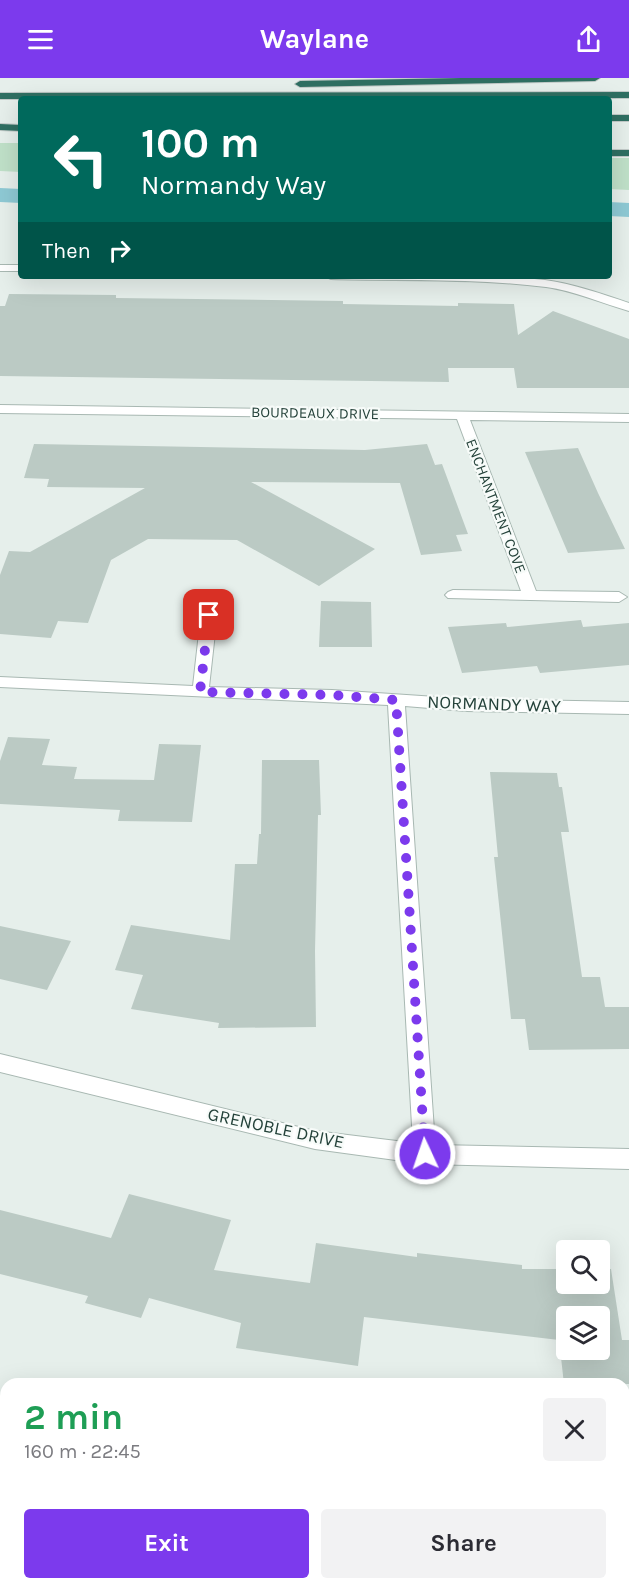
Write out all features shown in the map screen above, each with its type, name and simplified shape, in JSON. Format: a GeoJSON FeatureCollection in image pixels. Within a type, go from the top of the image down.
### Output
{"type":"FeatureCollection","features":[{"type":"Feature","properties":{"kind":"highway"},"geometry":{"type":"LineString","coordinates":[[292,84],[595,78]]}},
{"type":"Feature","properties":{"kind":"highway"},"geometry":{"type":"LineString","coordinates":[[0,94],[245,85]]}},
{"type":"Feature","properties":{"kind":"highway"},"geometry":{"type":"LineString","coordinates":[[0,94],[629,95]]}},
{"type":"Feature","properties":{"kind":"highway"},"geometry":{"type":"LineString","coordinates":[[612,118],[629,118]]}},
{"type":"Feature","properties":{"kind":"highway"},"geometry":{"type":"LineString","coordinates":[[0,120],[18,120]]}},
{"type":"Feature","properties":{"kind":"highway"},"geometry":{"type":"LineString","coordinates":[[0,128],[18,128]]}},
{"type":"Feature","properties":{"kind":"highway"},"geometry":{"type":"LineString","coordinates":[[612,153],[629,153]]}},
{"type":"Feature","properties":{"kind":"street"},"geometry":{"type":"LineString","coordinates":[[0,268],[18,268]]}},
{"type":"Feature","properties":{"kind":"street"},"geometry":{"type":"LineString","coordinates":[[456,279],[547,284],[591,294],[629,307]]}},
{"type":"Feature","properties":{"kind":"street","name":"BOURDEAUX DRIVE"},"geometry":{"type":"LineString","coordinates":[[0,409],[629,418]]}},
{"type":"Feature","properties":{"kind":"street","name":"ENCHANTMENT COVE"},"geometry":{"type":"LineString","coordinates":[[462,415],[530,596]]}},
{"type":"Feature","properties":{"kind":"street","name":"ENCHANTMENT COVE"},"geometry":{"type":"LineString","coordinates":[[453,595],[619,597]]}},
{"type":"Feature","properties":{"kind":"street"},"geometry":{"type":"LineString","coordinates":[[200,692],[209,615]]}},
{"type":"Feature","properties":{"kind":"street","name":"NORMANDY WAY"},"geometry":{"type":"LineString","coordinates":[[0,682],[200,692],[332,695],[466,705],[629,708]]}},
{"type":"Feature","properties":{"kind":"street"},"geometry":{"type":"LineString","coordinates":[[396,700],[425,1154]]}},
{"type":"Feature","properties":{"kind":"street","name":"GRENOBLE DRIVE"},"geometry":{"type":"LineString","coordinates":[[0,1063],[315,1140],[425,1154],[629,1159]]}},
{"type":"Feature","properties":{"kind":"green space"},"geometry":{"type":"Polygon","coordinates":[[[0,143],[18,143],[18,172],[0,171],[0,143]]]}},
{"type":"Feature","properties":{"kind":"green space"},"geometry":{"type":"Polygon","coordinates":[[[612,158],[629,158],[629,190],[612,189],[612,158]]]}},
{"type":"Feature","properties":{"kind":"building"},"geometry":{"type":"Polygon","coordinates":[[[9,294],[343,301],[343,304],[458,306],[458,303],[514,304],[518,335],[553,311],[629,339],[629,388],[517,388],[514,368],[448,368],[449,382],[0,376],[0,306],[5,306],[9,294]]]}},
{"type":"Feature","properties":{"kind":"building"},"geometry":{"type":"Polygon","coordinates":[[[34,444],[365,450],[427,444],[435,465],[442,464],[468,534],[456,535],[462,551],[421,555],[400,483],[251,482],[375,549],[319,586],[237,540],[148,539],[111,560],[88,623],[58,621],[51,638],[0,634],[0,575],[9,551],[30,552],[145,488],[47,487],[49,479],[24,478],[34,444]]]}},
{"type":"Feature","properties":{"kind":"building"},"geometry":{"type":"Polygon","coordinates":[[[578,448],[625,549],[568,553],[525,452],[578,448]]]}},
{"type":"Feature","properties":{"kind":"building"},"geometry":{"type":"Polygon","coordinates":[[[321,601],[371,602],[372,647],[319,647],[321,601]]]}},
{"type":"Feature","properties":{"kind":"building"},"geometry":{"type":"Polygon","coordinates":[[[581,620],[583,627],[629,623],[629,665],[540,673],[537,666],[462,673],[448,627],[506,623],[507,627],[581,620]]]}},
{"type":"Feature","properties":{"kind":"building"},"geometry":{"type":"Polygon","coordinates":[[[8,737],[50,739],[42,765],[77,767],[74,779],[154,780],[159,744],[201,745],[192,822],[118,821],[120,810],[0,804],[0,761],[8,737]]]}},
{"type":"Feature","properties":{"kind":"building"},"geometry":{"type":"Polygon","coordinates":[[[262,760],[319,760],[321,815],[318,815],[316,1027],[218,1028],[219,1023],[131,1009],[143,975],[115,970],[131,925],[230,940],[235,864],[257,864],[259,834],[261,834],[262,760]]]}},
{"type":"Feature","properties":{"kind":"building"},"geometry":{"type":"Polygon","coordinates":[[[490,772],[557,773],[559,787],[562,787],[569,832],[561,832],[582,977],[600,977],[605,1007],[629,1007],[629,1049],[529,1050],[525,1019],[511,1019],[494,857],[498,857],[490,772]]]}},
{"type":"Feature","properties":{"kind":"building"},"geometry":{"type":"Polygon","coordinates":[[[0,926],[71,941],[47,990],[0,979],[0,926]]]}},
{"type":"Feature","properties":{"kind":"building"},"geometry":{"type":"Polygon","coordinates":[[[129,1194],[231,1220],[214,1270],[310,1283],[316,1243],[417,1257],[417,1253],[522,1265],[522,1269],[556,1269],[556,1294],[610,1294],[611,1269],[622,1340],[629,1340],[629,1378],[563,1378],[561,1360],[610,1360],[610,1306],[556,1306],[556,1340],[364,1317],[358,1366],[236,1348],[241,1323],[149,1298],[141,1318],[85,1303],[88,1296],[0,1274],[0,1210],[111,1238],[129,1194]]]}},
{"type":"Feature","properties":{"kind":"waterway"},"geometry":{"type":"LineString","coordinates":[[0,195],[18,196]]}},
{"type":"Feature","properties":{"kind":"waterway"},"geometry":{"type":"LineString","coordinates":[[612,209],[629,210]]}},
{"type":"Feature","properties":{"kind":"route"},"geometry":{"type":"LineString","coordinates":[[209,615],[200,692],[332,695],[396,700],[425,1154]]}}]}
